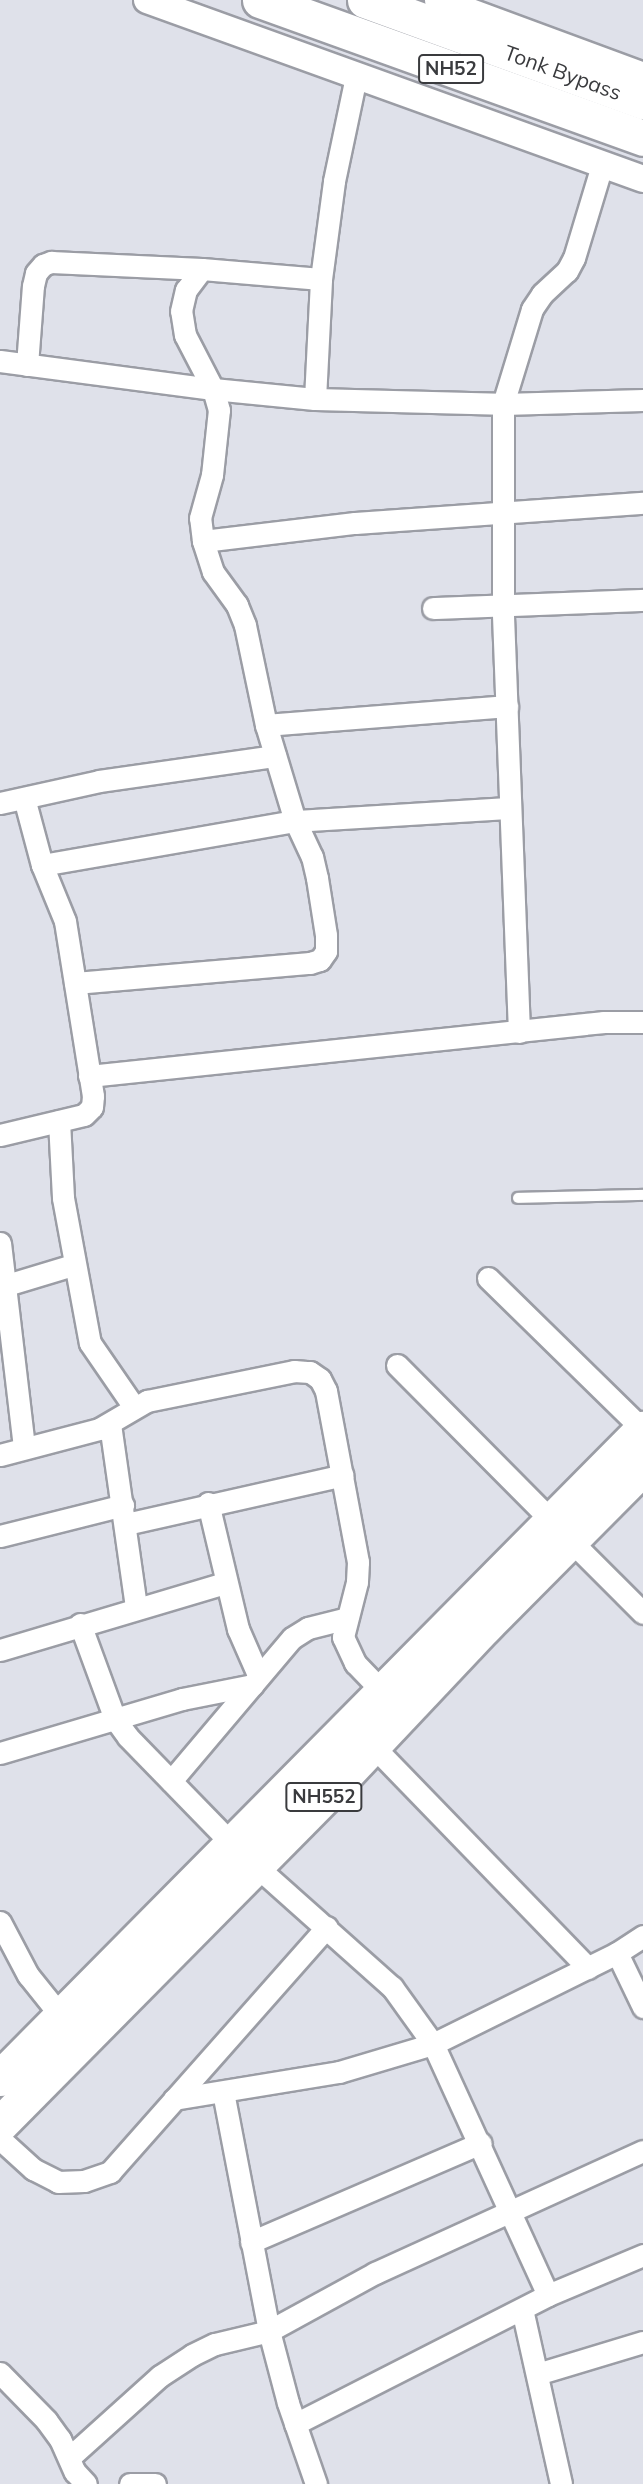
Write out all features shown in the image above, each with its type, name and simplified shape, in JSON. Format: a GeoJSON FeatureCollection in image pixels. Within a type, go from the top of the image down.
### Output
{"type":"FeatureCollection","features":[{"type":"Feature","properties":{"kind":"highway","name":"NH52"},"geometry":{"type":"LineString","coordinates":[[260,0],[643,138]]}},
{"type":"Feature","properties":{"kind":"highway","name":"Tonk Bypass"},"geometry":{"type":"LineString","coordinates":[[365,0],[643,101]]}},
{"type":"Feature","properties":{"kind":"highway","name":"NH552"},"geometry":{"type":"LineString","coordinates":[[0,2078],[61,2016],[373,1746],[561,1531],[643,1430]]}},
{"type":"Feature","properties":{"kind":"highway","name":"NH552"},"geometry":{"type":"LineString","coordinates":[[0,2124],[245,1855],[384,1693],[561,1531],[643,1467]]}},
{"type":"Feature","properties":{"kind":"street"},"geometry":{"type":"LineString","coordinates":[[146,0],[643,179]]}},
{"type":"Feature","properties":{"kind":"street"},"geometry":{"type":"LineString","coordinates":[[438,0],[643,76]]}},
{"type":"Feature","properties":{"kind":"street"},"geometry":{"type":"LineString","coordinates":[[315,399],[321,279],[334,181],[356,77]]}},
{"type":"Feature","properties":{"kind":"street"},"geometry":{"type":"LineString","coordinates":[[519,1032],[503,606],[503,404],[532,309],[542,293],[567,271],[574,258],[602,165]]}},
{"type":"Feature","properties":{"kind":"street"},"geometry":{"type":"LineString","coordinates":[[27,365],[33,286],[36,273],[43,265],[68,262],[202,268],[321,279]]}},
{"type":"Feature","properties":{"kind":"street"},"geometry":{"type":"LineString","coordinates":[[75,983],[310,963],[320,960],[326,951],[317,877],[312,857],[295,821],[266,725],[245,625],[237,605],[213,572],[203,541],[200,518],[212,475],[219,410],[213,389],[185,335],[181,311],[186,290],[202,268]]}},
{"type":"Feature","properties":{"kind":"street"},"geometry":{"type":"LineString","coordinates":[[0,361],[213,389],[315,399],[503,404],[643,400]]}},
{"type":"Feature","properties":{"kind":"street"},"geometry":{"type":"LineString","coordinates":[[203,541],[355,523],[643,503]]}},
{"type":"Feature","properties":{"kind":"street"},"geometry":{"type":"LineString","coordinates":[[433,608],[643,600]]}},
{"type":"Feature","properties":{"kind":"street"},"geometry":{"type":"LineString","coordinates":[[266,725],[507,706]]}},
{"type":"Feature","properties":{"kind":"street"},"geometry":{"type":"LineString","coordinates":[[0,803],[99,781],[275,756]]}},
{"type":"Feature","properties":{"kind":"street"},"geometry":{"type":"LineString","coordinates":[[0,1135],[84,1115],[92,1107],[65,921],[43,865],[24,798]]}},
{"type":"Feature","properties":{"kind":"street"},"geometry":{"type":"LineString","coordinates":[[43,865],[295,821],[510,808]]}},
{"type":"Feature","properties":{"kind":"street"},"geometry":{"type":"LineString","coordinates":[[89,1076],[604,1022],[643,1022]]}},
{"type":"Feature","properties":{"kind":"street"},"geometry":{"type":"LineString","coordinates":[[59,1121],[63,1198],[90,1343],[134,1407]]}},
{"type":"Feature","properties":{"kind":"street"},"geometry":{"type":"LineString","coordinates":[[0,1243],[24,1448]]}},
{"type":"Feature","properties":{"kind":"street"},"geometry":{"type":"LineString","coordinates":[[3,1286],[74,1265]]}},
{"type":"Feature","properties":{"kind":"street"},"geometry":{"type":"LineString","coordinates":[[488,1278],[643,1430]]}},
{"type":"Feature","properties":{"kind":"street"},"geometry":{"type":"LineString","coordinates":[[397,1365],[643,1613]]}},
{"type":"Feature","properties":{"kind":"street"},"geometry":{"type":"LineString","coordinates":[[0,1455],[110,1424],[134,1407],[180,1394],[294,1371],[310,1372],[320,1379],[326,1391],[358,1562],[357,1582],[345,1619],[343,1637],[347,1651],[384,1693]]}},
{"type":"Feature","properties":{"kind":"street"},"geometry":{"type":"LineString","coordinates":[[110,1424],[136,1607]]}},
{"type":"Feature","properties":{"kind":"street"},"geometry":{"type":"LineString","coordinates":[[0,1536],[124,1514],[208,1503],[343,1475]]}},
{"type":"Feature","properties":{"kind":"street"},"geometry":{"type":"LineString","coordinates":[[208,1503],[225,1583],[256,1681]]}},
{"type":"Feature","properties":{"kind":"street"},"geometry":{"type":"LineString","coordinates":[[0,1650],[136,1607],[225,1583]]}},
{"type":"Feature","properties":{"kind":"street"},"geometry":{"type":"LineString","coordinates":[[171,1782],[292,1638],[308,1628],[345,1619]]}},
{"type":"Feature","properties":{"kind":"street"},"geometry":{"type":"LineString","coordinates":[[80,1624],[115,1719],[128,1737],[245,1855],[392,1987],[433,2044],[481,2143],[548,2295]]}},
{"type":"Feature","properties":{"kind":"street"},"geometry":{"type":"LineString","coordinates":[[0,1753],[181,1699],[256,1681]]}},
{"type":"Feature","properties":{"kind":"street"},"geometry":{"type":"LineString","coordinates":[[373,1746],[588,1968]]}},
{"type":"Feature","properties":{"kind":"street"},"geometry":{"type":"LineString","coordinates":[[0,1922],[28,1975],[61,2016]]}},
{"type":"Feature","properties":{"kind":"street"},"geometry":{"type":"LineString","coordinates":[[0,2139],[33,2168],[58,2182],[84,2181],[110,2172],[327,1927]]}},
{"type":"Feature","properties":{"kind":"street"},"geometry":{"type":"LineString","coordinates":[[174,2099],[340,2072],[433,2044],[588,1968],[643,1936]]}},
{"type":"Feature","properties":{"kind":"street"},"geometry":{"type":"LineString","coordinates":[[617,1953],[643,2007]]}},
{"type":"Feature","properties":{"kind":"street"},"geometry":{"type":"LineString","coordinates":[[223,2092],[269,2331],[295,2424],[316,2484]]}},
{"type":"Feature","properties":{"kind":"street"},"geometry":{"type":"LineString","coordinates":[[251,2242],[481,2143]]}},
{"type":"Feature","properties":{"kind":"street"},"geometry":{"type":"LineString","coordinates":[[70,2457],[160,2376],[192,2355],[215,2344],[269,2331],[375,2273],[643,2151]]}},
{"type":"Feature","properties":{"kind":"street"},"geometry":{"type":"LineString","coordinates":[[295,2424],[548,2295],[643,2255]]}},
{"type":"Feature","properties":{"kind":"street"},"geometry":{"type":"LineString","coordinates":[[522,2309],[561,2484]]}},
{"type":"Feature","properties":{"kind":"street"},"geometry":{"type":"LineString","coordinates":[[537,2374],[643,2342]]}},
{"type":"Feature","properties":{"kind":"street"},"geometry":{"type":"LineString","coordinates":[[0,2373],[46,2420],[70,2457],[75,2472],[86,2484]]}},
{"type":"Feature","properties":{"kind":"street"},"geometry":{"type":"LineString","coordinates":[[130,2484],[155,2484]]}},
{"type":"Feature","properties":{"kind":"lane"},"geometry":{"type":"LineString","coordinates":[[518,1198],[643,1195]]}}]}
